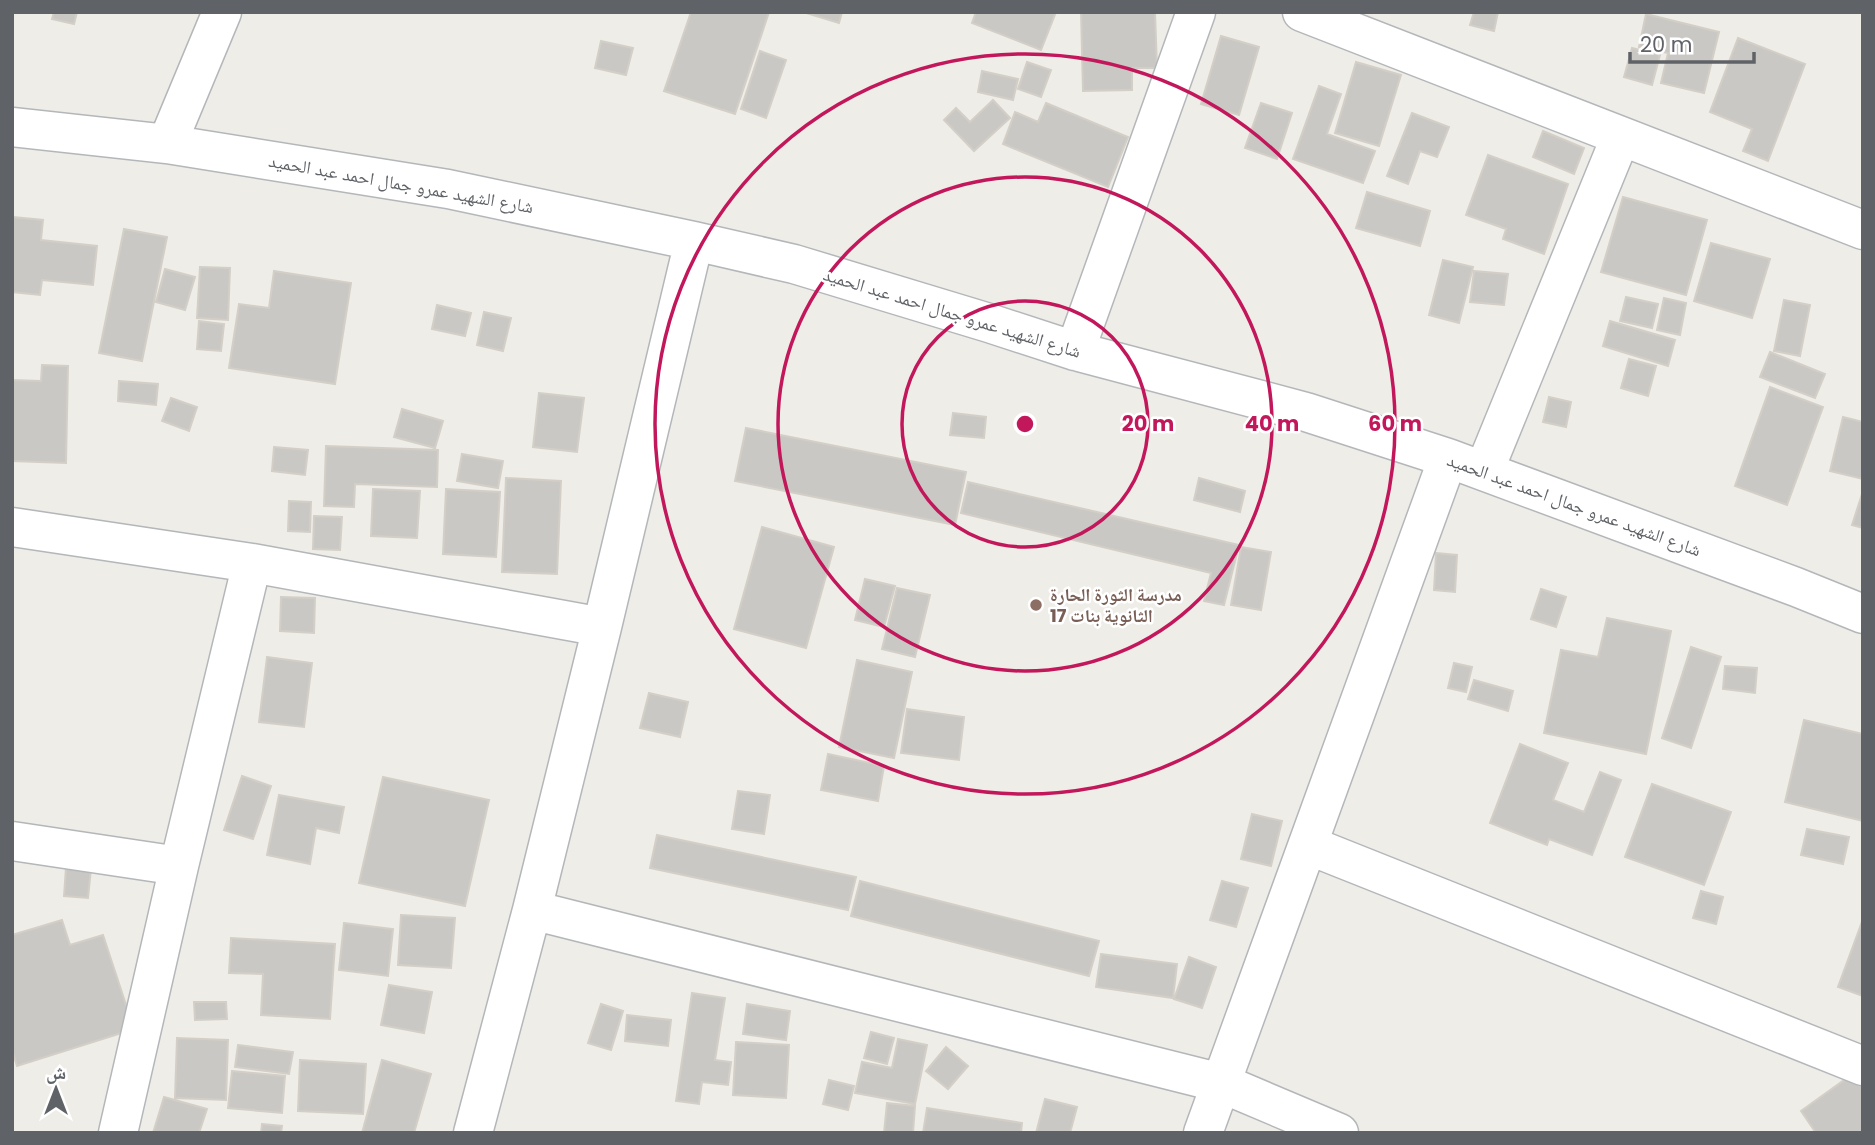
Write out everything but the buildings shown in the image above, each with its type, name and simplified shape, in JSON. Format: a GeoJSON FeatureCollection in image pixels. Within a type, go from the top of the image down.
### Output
{"type":"FeatureCollection","features":[{"type":"Feature","properties":{"kind":"street"},"geometry":{"type":"LineString","coordinates":[[167,144],[222,12]]}},
{"type":"Feature","properties":{"kind":"street"},"geometry":{"type":"LineString","coordinates":[[1075,351],[1196,12]]}},
{"type":"Feature","properties":{"kind":"street"},"geometry":{"type":"LineString","coordinates":[[1302,12],[1863,230]]}},
{"type":"Feature","properties":{"kind":"street","name":"شارع الشهيد عمرو جمال احمد عبد الحميد"},"geometry":{"type":"LineString","coordinates":[[12,127],[167,144],[448,189],[794,264],[1075,351],[1306,412],[1448,458],[1863,614]]}},
{"type":"Feature","properties":{"kind":"street"},"geometry":{"type":"LineString","coordinates":[[1484,471],[1621,136]]}},
{"type":"Feature","properties":{"kind":"street"},"geometry":{"type":"LineString","coordinates":[[473,1133],[532,910],[694,241]]}},
{"type":"Feature","properties":{"kind":"street"},"geometry":{"type":"LineString","coordinates":[[1203,1133],[1448,458]]}},
{"type":"Feature","properties":{"kind":"street"},"geometry":{"type":"LineString","coordinates":[[12,527],[251,563],[602,626]]}},
{"type":"Feature","properties":{"kind":"street"},"geometry":{"type":"LineString","coordinates":[[118,1133],[251,563]]}},
{"type":"Feature","properties":{"kind":"street"},"geometry":{"type":"LineString","coordinates":[[12,841],[179,866]]}},
{"type":"Feature","properties":{"kind":"street"},"geometry":{"type":"LineString","coordinates":[[1308,845],[1863,1066]]}},
{"type":"Feature","properties":{"kind":"street"},"geometry":{"type":"LineString","coordinates":[[532,910],[1221,1083],[1339,1133]]}},
{"type":"Feature","properties":{"kind":"place","name":"مدرسة الثورة الحارة 17 الثانوية بنات"},"geometry":{"type":"Point","coordinates":[1036,605]}}]}
